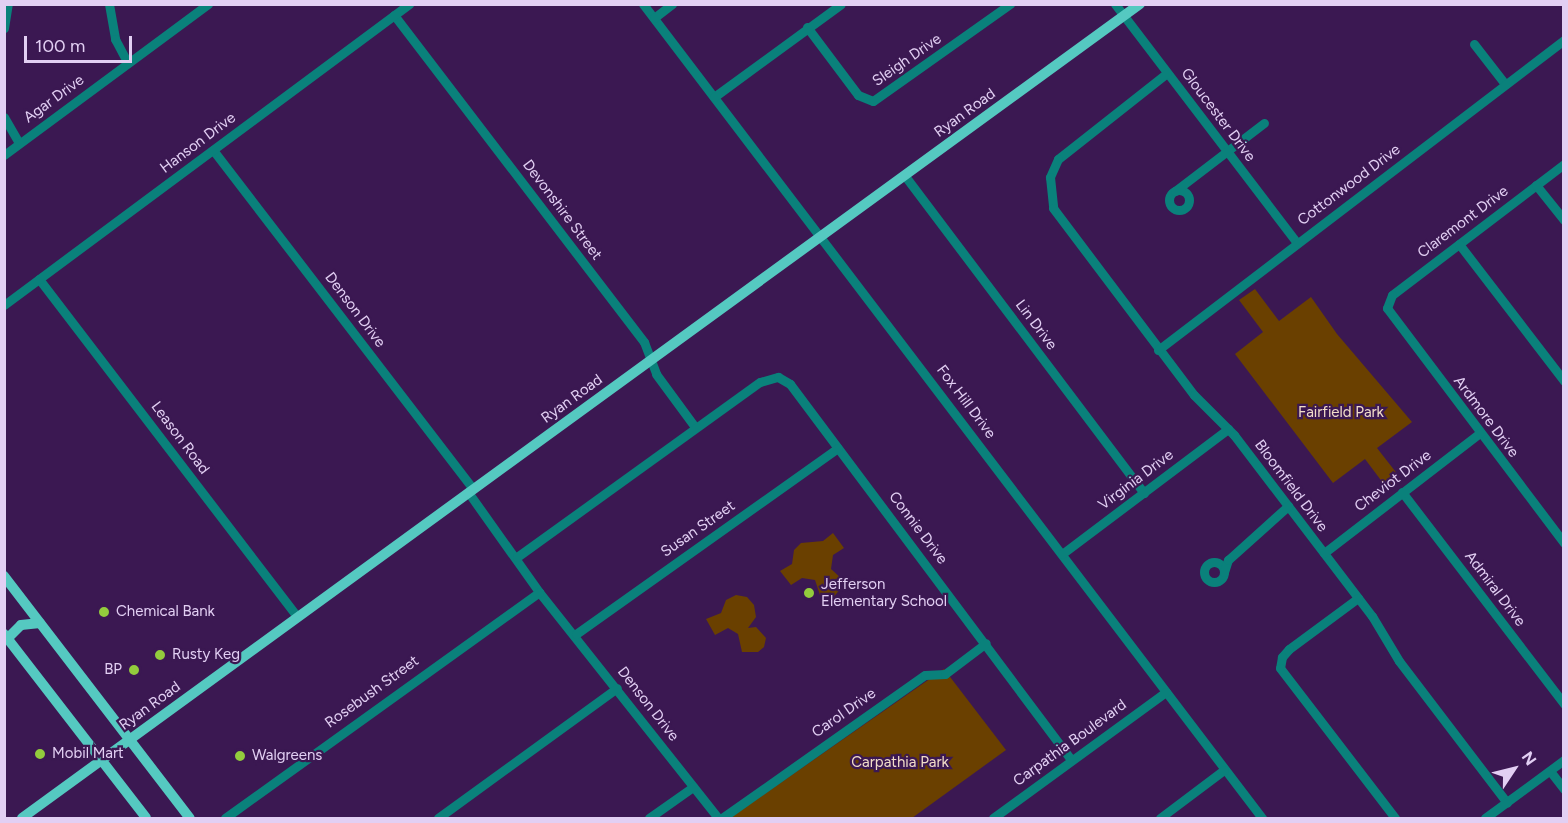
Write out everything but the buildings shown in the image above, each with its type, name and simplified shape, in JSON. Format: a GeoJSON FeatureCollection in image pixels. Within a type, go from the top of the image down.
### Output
{"type":"FeatureCollection","features":[{"type":"Feature","properties":{"kind":"main road","name":"Ryan Road"},"geometry":{"type":"LineString","coordinates":[[22,819],[297,616],[1140,4]]}},
{"type":"Feature","properties":{"kind":"main road"},"geometry":{"type":"LineString","coordinates":[[4,576],[190,819]]}},
{"type":"Feature","properties":{"kind":"main road"},"geometry":{"type":"LineString","coordinates":[[40,623],[21,625],[6,636],[146,819]]}},
{"type":"Feature","properties":{"kind":"street"},"geometry":{"type":"LineString","coordinates":[[4,28],[8,4]]}},
{"type":"Feature","properties":{"kind":"street"},"geometry":{"type":"LineString","coordinates":[[109,4],[115,39],[128,63]]}},
{"type":"Feature","properties":{"kind":"street","name":"Agar Drive"},"geometry":{"type":"LineString","coordinates":[[4,155],[208,4]]}},
{"type":"Feature","properties":{"kind":"street","name":"Hanson Drive"},"geometry":{"type":"LineString","coordinates":[[4,305],[409,4]]}},
{"type":"Feature","properties":{"kind":"street","name":"Fox Hill Drive"},"geometry":{"type":"LineString","coordinates":[[643,4],[822,236],[1262,819]]}},
{"type":"Feature","properties":{"kind":"street"},"geometry":{"type":"LineString","coordinates":[[654,18],[672,4]]}},
{"type":"Feature","properties":{"kind":"street"},"geometry":{"type":"LineString","coordinates":[[714,97],[841,4]]}},
{"type":"Feature","properties":{"kind":"street","name":"Sleigh Drive"},"geometry":{"type":"LineString","coordinates":[[807,27],[858,95],[873,101],[1010,4]]}},
{"type":"Feature","properties":{"kind":"street","name":"Gloucester Drive"},"geometry":{"type":"LineString","coordinates":[[1115,4],[1297,243]]}},
{"type":"Feature","properties":{"kind":"street","name":"Devonshire Street"},"geometry":{"type":"LineString","coordinates":[[394,15],[644,342],[656,374],[695,427]]}},
{"type":"Feature","properties":{"kind":"street"},"geometry":{"type":"LineString","coordinates":[[1474,44],[1505,84]]}},
{"type":"Feature","properties":{"kind":"street","name":"Cottonwood Drive"},"geometry":{"type":"LineString","coordinates":[[1158,350],[1505,84],[1562,46]]}},
{"type":"Feature","properties":{"kind":"street","name":"Bloomfield Drive"},"geometry":{"type":"LineString","coordinates":[[1167,73],[1064,153],[1054,167],[1049,191],[1061,221],[1158,350],[1194,395],[1228,429],[1288,506],[1358,598],[1399,661],[1507,802]]}},
{"type":"Feature","properties":{"kind":"street"},"geometry":{"type":"LineString","coordinates":[[4,117],[19,143]]}},
{"type":"Feature","properties":{"kind":"street"},"geometry":{"type":"LineString","coordinates":[[1189,183],[1189,199],[1185,208],[1176,209],[1170,198],[1175,191],[1189,183],[1263,123]]}},
{"type":"Feature","properties":{"kind":"street","name":"Denson Drive"},"geometry":{"type":"LineString","coordinates":[[213,150],[470,491],[539,591],[576,634],[720,819]]}},
{"type":"Feature","properties":{"kind":"street","name":"Claremont Drive"},"geometry":{"type":"LineString","coordinates":[[1387,308],[1392,295],[1563,164]]}},
{"type":"Feature","properties":{"kind":"street","name":"Lin Drive"},"geometry":{"type":"LineString","coordinates":[[904,176],[1144,493]]}},
{"type":"Feature","properties":{"kind":"street"},"geometry":{"type":"LineString","coordinates":[[1536,185],[1563,220]]}},
{"type":"Feature","properties":{"kind":"street"},"geometry":{"type":"LineString","coordinates":[[1175,191],[1184,191],[1189,199]]}},
{"type":"Feature","properties":{"kind":"street"},"geometry":{"type":"LineString","coordinates":[[1459,244],[1563,381]]}},
{"type":"Feature","properties":{"kind":"street","name":"Leason Road"},"geometry":{"type":"LineString","coordinates":[[39,279],[297,616]]}},
{"type":"Feature","properties":{"kind":"street","name":"Ardmore Drive"},"geometry":{"type":"LineString","coordinates":[[1387,308],[1563,543]]}},
{"type":"Feature","properties":{"kind":"street","name":"Connie Drive"},"geometry":{"type":"LineString","coordinates":[[695,427],[760,382],[778,377],[790,384],[986,643],[1071,760]]}},
{"type":"Feature","properties":{"kind":"street"},"geometry":{"type":"LineString","coordinates":[[517,556],[695,427]]}},
{"type":"Feature","properties":{"kind":"street","name":"Virginia Drive"},"geometry":{"type":"LineString","coordinates":[[1062,554],[1228,429]]}},
{"type":"Feature","properties":{"kind":"street","name":"Cheviot Drive"},"geometry":{"type":"LineString","coordinates":[[1324,553],[1480,433]]}},
{"type":"Feature","properties":{"kind":"street","name":"Susan Street"},"geometry":{"type":"LineString","coordinates":[[576,634],[838,448]]}},
{"type":"Feature","properties":{"kind":"street","name":"Admiral Drive"},"geometry":{"type":"LineString","coordinates":[[1402,492],[1563,704]]}},
{"type":"Feature","properties":{"kind":"street"},"geometry":{"type":"LineString","coordinates":[[1228,560],[1220,580],[1208,580],[1206,569],[1228,560],[1288,506]]}},
{"type":"Feature","properties":{"kind":"street"},"geometry":{"type":"LineString","coordinates":[[1216,563],[1224,572]]}},
{"type":"Feature","properties":{"kind":"street","name":"Rosebush Street"},"geometry":{"type":"LineString","coordinates":[[225,819],[539,591]]}},
{"type":"Feature","properties":{"kind":"street"},"geometry":{"type":"LineString","coordinates":[[1358,598],[1289,649],[1280,663],[1283,674],[1395,819]]}},
{"type":"Feature","properties":{"kind":"street","name":"Carol Drive"},"geometry":{"type":"LineString","coordinates":[[720,819],[925,675],[945,674],[986,643]]}},
{"type":"Feature","properties":{"kind":"street"},"geometry":{"type":"LineString","coordinates":[[438,819],[617,688]]}},
{"type":"Feature","properties":{"kind":"street","name":"Carpathia Boulevard"},"geometry":{"type":"LineString","coordinates":[[993,819],[1166,692]]}},
{"type":"Feature","properties":{"kind":"street"},"geometry":{"type":"LineString","coordinates":[[1485,819],[1563,760]]}},
{"type":"Feature","properties":{"kind":"street"},"geometry":{"type":"LineString","coordinates":[[1160,819],[1224,770]]}},
{"type":"Feature","properties":{"kind":"street"},"geometry":{"type":"LineString","coordinates":[[1550,771],[1563,789]]}},
{"type":"Feature","properties":{"kind":"street"},"geometry":{"type":"LineString","coordinates":[[649,819],[693,787]]}},
{"type":"Feature","properties":{"kind":"green space","name":"Fairfield Park"},"geometry":{"type":"Polygon","coordinates":[[[1255,289],[1279,321],[1311,297],[1337,334],[1412,422],[1377,448],[1402,480],[1389,491],[1365,459],[1333,483],[1235,354],[1263,332],[1239,300],[1255,289]]]}},
{"type":"Feature","properties":{"kind":"green space"},"geometry":{"type":"Polygon","coordinates":[[[833,533],[844,548],[833,555],[831,569],[842,579],[842,587],[831,600],[820,595],[815,580],[802,578],[791,585],[780,571],[792,564],[794,550],[801,543],[823,541],[833,533]]]}},
{"type":"Feature","properties":{"kind":"green space"},"geometry":{"type":"Polygon","coordinates":[[[736,595],[747,597],[754,605],[756,617],[748,628],[756,627],[766,638],[764,647],[758,652],[742,652],[738,634],[728,628],[715,635],[706,619],[721,613],[726,600],[736,595]]]}},
{"type":"Feature","properties":{"kind":"green space","name":"Carpathia Park"},"geometry":{"type":"Polygon","coordinates":[[[944,669],[1006,750],[912,818],[730,818],[944,669]]]}},
{"type":"Feature","properties":{"kind":"place","name":"Jefferson Elementary School"},"geometry":{"type":"Point","coordinates":[809,593]}},
{"type":"Feature","properties":{"kind":"place","name":"Chemical Bank"},"geometry":{"type":"Point","coordinates":[104,612]}},
{"type":"Feature","properties":{"kind":"place","name":"Rusty Keg"},"geometry":{"type":"Point","coordinates":[160,655]}},
{"type":"Feature","properties":{"kind":"place","name":"BP"},"geometry":{"type":"Point","coordinates":[134,670]}},
{"type":"Feature","properties":{"kind":"place","name":"Mobil Mart"},"geometry":{"type":"Point","coordinates":[40,754]}},
{"type":"Feature","properties":{"kind":"place","name":"Walgreens"},"geometry":{"type":"Point","coordinates":[240,756]}}]}
